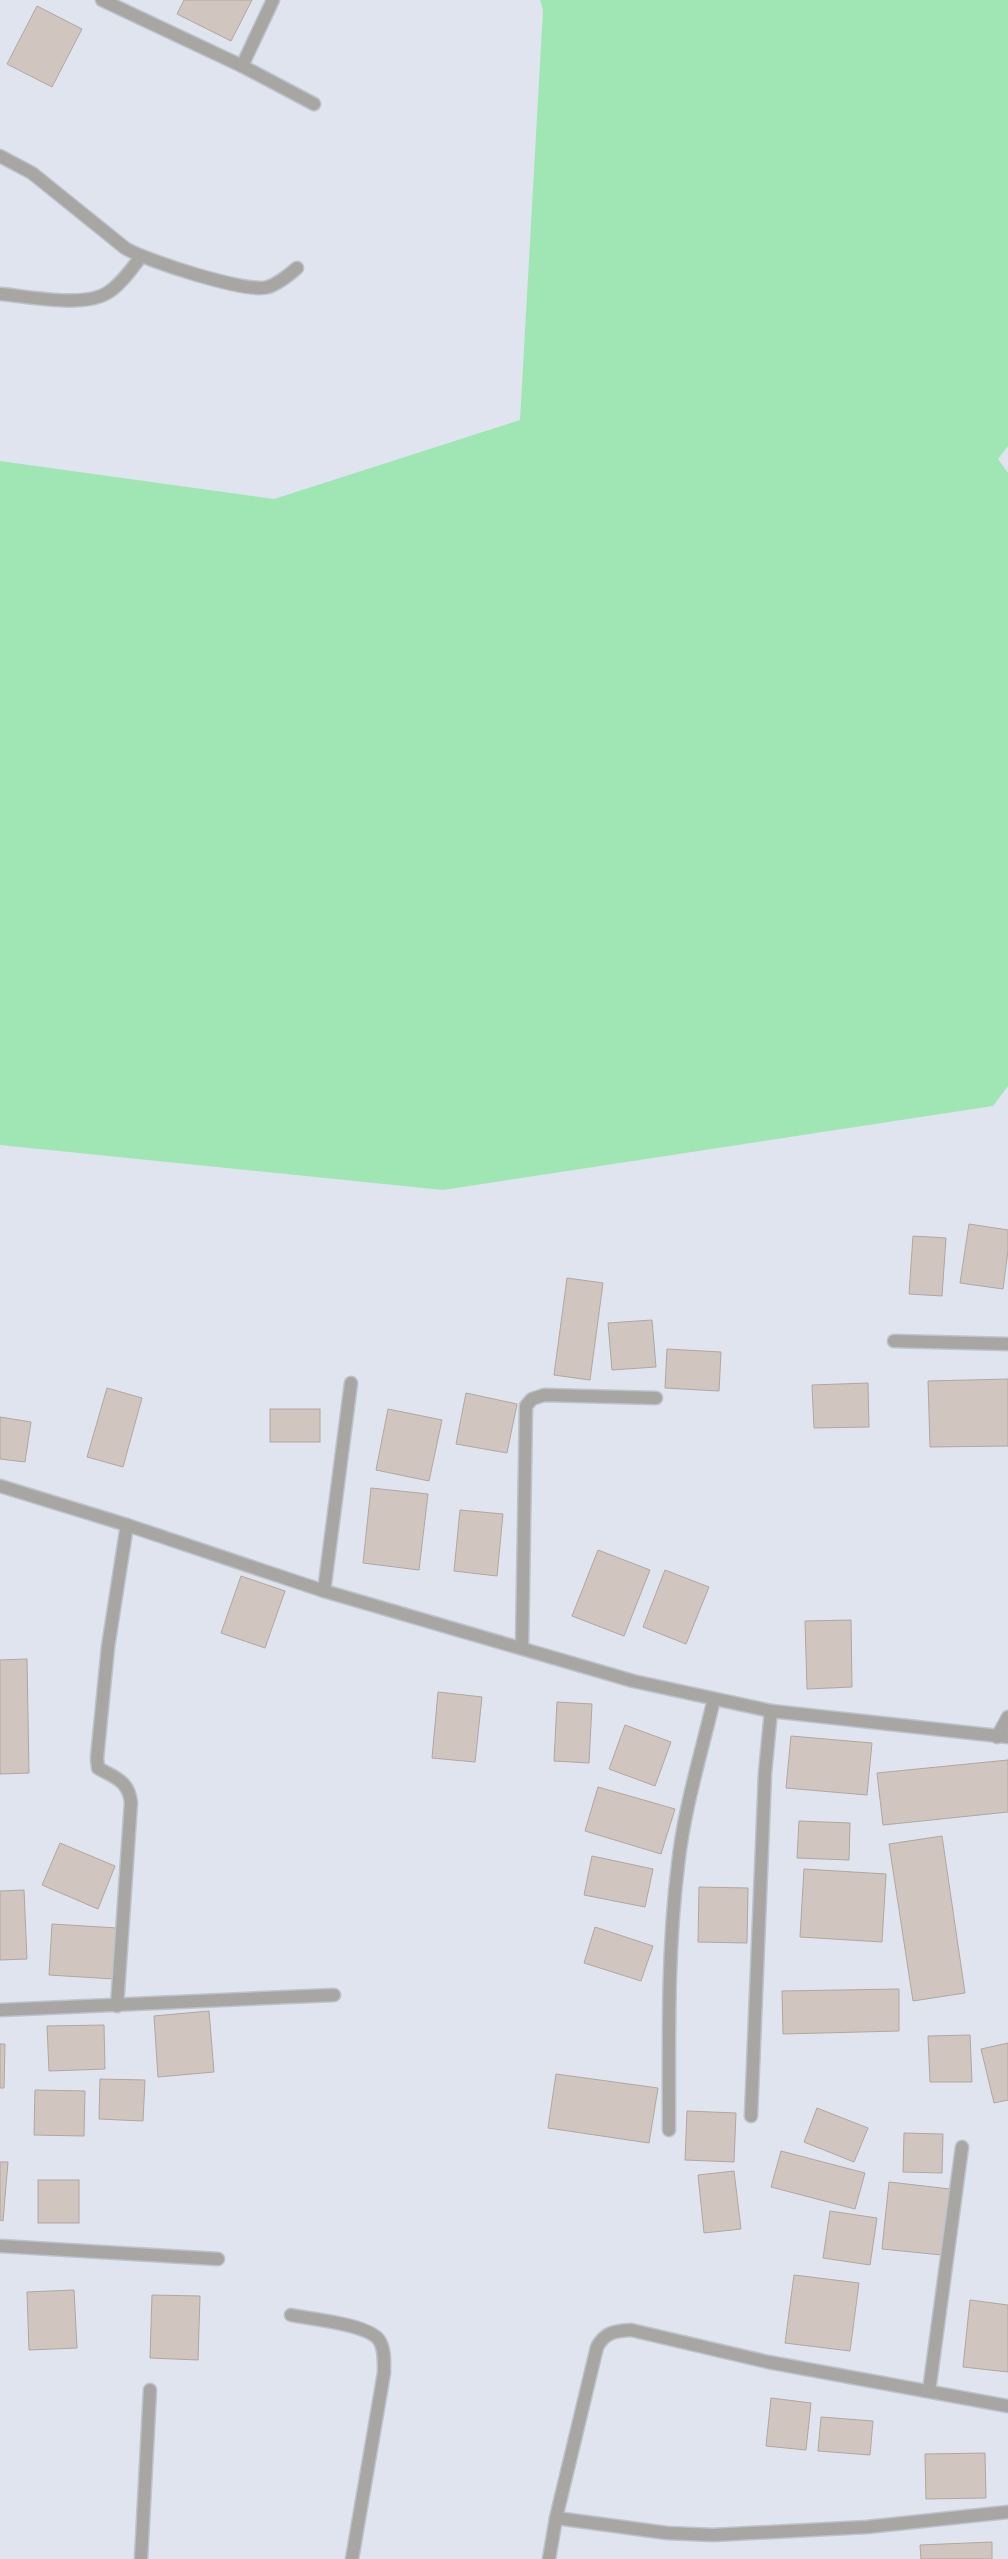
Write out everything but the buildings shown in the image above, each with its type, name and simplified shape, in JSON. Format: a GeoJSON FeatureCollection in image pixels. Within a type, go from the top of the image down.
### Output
{"type":"FeatureCollection","features":[{"type":"Feature","properties":{"kind":"street"},"geometry":{"type":"LineString","coordinates":[[102,0],[242,66],[314,104]]}},
{"type":"Feature","properties":{"kind":"street"},"geometry":{"type":"LineString","coordinates":[[242,66],[273,0]]}},
{"type":"Feature","properties":{"kind":"street"},"geometry":{"type":"LineString","coordinates":[[0,156],[32,173],[125,248],[141,257],[242,286],[268,288],[297,268]]}},
{"type":"Feature","properties":{"kind":"street"},"geometry":{"type":"LineString","coordinates":[[0,294],[63,299],[94,298],[107,294],[141,257]]}},
{"type":"Feature","properties":{"kind":"street"},"geometry":{"type":"LineString","coordinates":[[894,1341],[1008,1344]]}},
{"type":"Feature","properties":{"kind":"street"},"geometry":{"type":"LineString","coordinates":[[324,1591],[351,1383]]}},
{"type":"Feature","properties":{"kind":"street"},"geometry":{"type":"LineString","coordinates":[[522,1647],[526,1406],[532,1399],[544,1394],[656,1398]]}},
{"type":"Feature","properties":{"kind":"street"},"geometry":{"type":"LineString","coordinates":[[0,1486],[127,1525],[324,1591],[522,1647],[633,1681],[771,1711],[1003,1737],[1008,1717]]}},
{"type":"Feature","properties":{"kind":"street"},"geometry":{"type":"LineString","coordinates":[[117,2006],[131,1802],[129,1790],[124,1782],[98,1768],[97,1758],[108,1647],[127,1525]]}},
{"type":"Feature","properties":{"kind":"street"},"geometry":{"type":"LineString","coordinates":[[669,2130],[670,1974],[678,1864],[688,1804],[714,1699]]}},
{"type":"Feature","properties":{"kind":"street"},"geometry":{"type":"LineString","coordinates":[[751,2116],[764,1782],[771,1711]]}},
{"type":"Feature","properties":{"kind":"street"},"geometry":{"type":"LineString","coordinates":[[0,2010],[334,1995]]}},
{"type":"Feature","properties":{"kind":"street"},"geometry":{"type":"LineString","coordinates":[[929,2391],[962,2147]]}},
{"type":"Feature","properties":{"kind":"street"},"geometry":{"type":"LineString","coordinates":[[0,2246],[218,2258]]}},
{"type":"Feature","properties":{"kind":"street"},"geometry":{"type":"LineString","coordinates":[[291,2315],[368,2330],[379,2340],[383,2350],[384,2373],[352,2559]]}},
{"type":"Feature","properties":{"kind":"street"},"geometry":{"type":"LineString","coordinates":[[549,2559],[556,2518],[597,2347],[605,2336],[613,2332],[631,2330],[768,2362],[1008,2406]]}},
{"type":"Feature","properties":{"kind":"street"},"geometry":{"type":"LineString","coordinates":[[141,2559],[150,2390]]}},
{"type":"Feature","properties":{"kind":"street"},"geometry":{"type":"LineString","coordinates":[[556,2518],[667,2534],[713,2535],[867,2527],[1008,2512]]}},
{"type":"Feature","properties":{"kind":"green space"},"geometry":{"type":"Polygon","coordinates":[[[540,0],[1008,0],[1008,446],[998,459],[1008,473],[1008,1086],[993,1106],[443,1190],[0,1145],[0,461],[274,499],[520,420],[543,10],[540,0]]]}}]}
